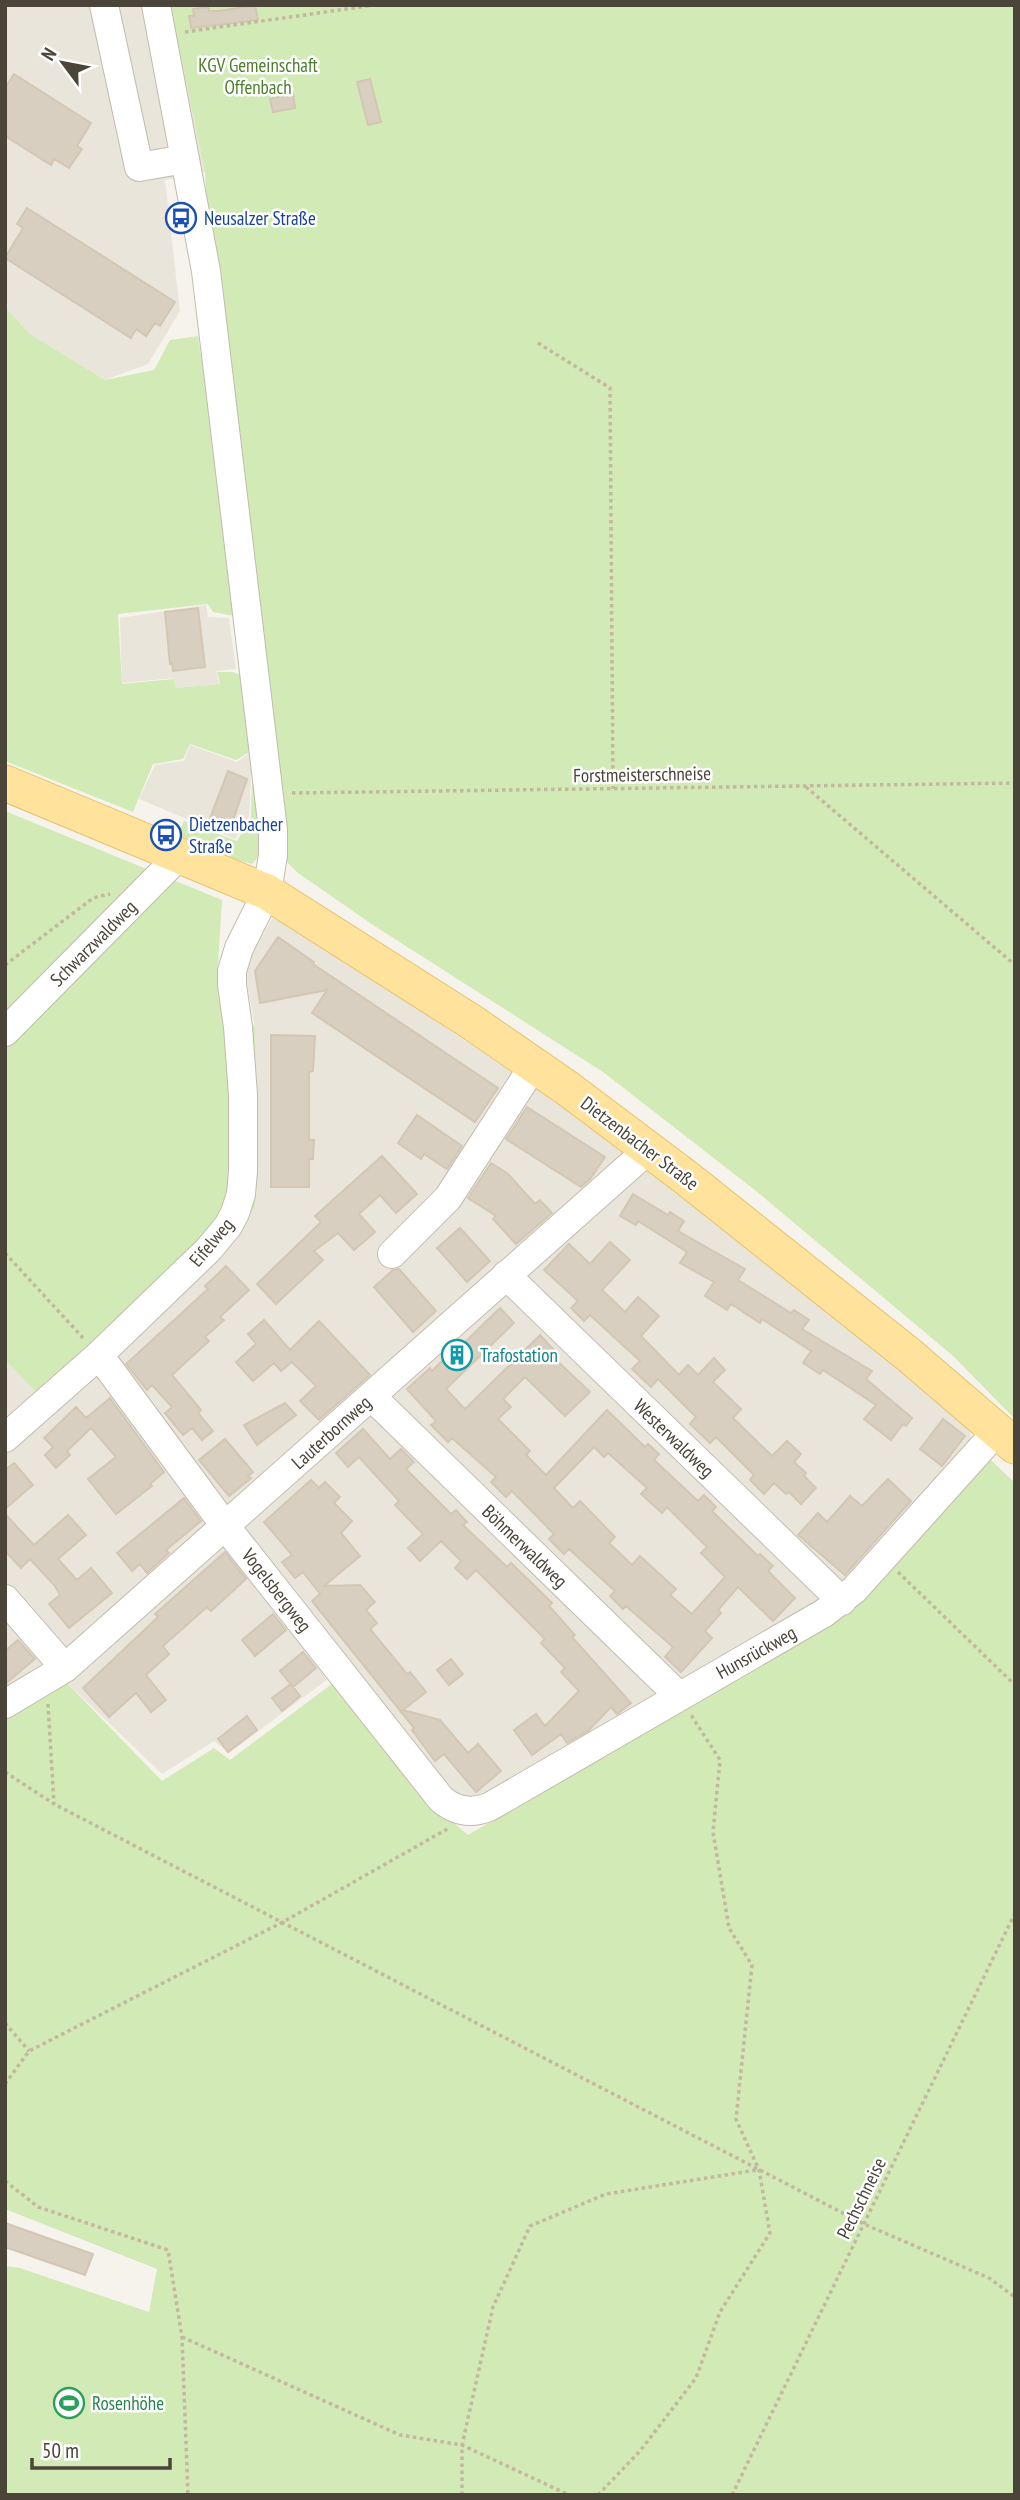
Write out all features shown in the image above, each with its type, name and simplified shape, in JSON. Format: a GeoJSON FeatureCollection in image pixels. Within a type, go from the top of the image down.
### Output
{"type":"FeatureCollection","features":[{"type":"Feature","properties":{"kind":"main road","name":"Dietzenbacher Straße"},"geometry":{"type":"LineString","coordinates":[[5,783],[267,892],[375,960],[534,1065],[649,1149],[909,1355],[1006,1438]]}},
{"type":"Feature","properties":{"kind":"street"},"geometry":{"type":"LineString","coordinates":[[104,5],[139,167],[185,159]]}},
{"type":"Feature","properties":{"kind":"street"},"geometry":{"type":"LineString","coordinates":[[156,5],[206,271],[269,793],[274,844],[267,892]]}},
{"type":"Feature","properties":{"kind":"street","name":"Schwarzwaldweg"},"geometry":{"type":"LineString","coordinates":[[5,1032],[180,855]]}},
{"type":"Feature","properties":{"kind":"street","name":"Eifelweg"},"geometry":{"type":"LineString","coordinates":[[5,1438],[99,1355],[209,1249],[235,1213],[241,1194],[243,1171],[243,1095],[232,971],[239,948],[267,892]]}},
{"type":"Feature","properties":{"kind":"street"},"geometry":{"type":"LineString","coordinates":[[392,1254],[448,1198],[534,1065]]}},
{"type":"Feature","properties":{"kind":"street","name":"Lauterbornweg"},"geometry":{"type":"LineString","coordinates":[[5,1704],[56,1674],[226,1527],[649,1149]]}},
{"type":"Feature","properties":{"kind":"street","name":"Westerwaldweg"},"geometry":{"type":"LineString","coordinates":[[506,1275],[842,1601]]}},
{"type":"Feature","properties":{"kind":"street","name":"Vogelsbergweg"},"geometry":{"type":"LineString","coordinates":[[99,1355],[226,1527],[441,1798],[453,1807],[472,1812]]}},
{"type":"Feature","properties":{"kind":"street","name":"Böhmerwaldweg"},"geometry":{"type":"LineString","coordinates":[[371,1396],[679,1696]]}},
{"type":"Feature","properties":{"kind":"street","name":"Hunsrückweg"},"geometry":{"type":"LineString","coordinates":[[472,1812],[489,1807],[842,1601],[1006,1438]]}},
{"type":"Feature","properties":{"kind":"street"},"geometry":{"type":"LineString","coordinates":[[5,1599],[56,1674]]}},
{"type":"Feature","properties":{"kind":"path"},"geometry":{"type":"LineString","coordinates":[[162,36],[374,5]]}},
{"type":"Feature","properties":{"kind":"path"},"geometry":{"type":"LineString","coordinates":[[538,343],[610,388],[613,789]]}},
{"type":"Feature","properties":{"kind":"path","name":"Forstmeisterschneise"},"geometry":{"type":"LineString","coordinates":[[269,793],[1015,783]]}},
{"type":"Feature","properties":{"kind":"path"},"geometry":{"type":"LineString","coordinates":[[804,786],[1015,965]]}},
{"type":"Feature","properties":{"kind":"path"},"geometry":{"type":"LineString","coordinates":[[5,965],[93,898],[149,887]]}},
{"type":"Feature","properties":{"kind":"path"},"geometry":{"type":"LineString","coordinates":[[5,1253],[99,1355]]}},
{"type":"Feature","properties":{"kind":"path"},"geometry":{"type":"LineString","coordinates":[[884,1558],[1015,1685]]}},
{"type":"Feature","properties":{"kind":"path"},"geometry":{"type":"LineString","coordinates":[[54,1804],[56,1674]]}},
{"type":"Feature","properties":{"kind":"path"},"geometry":{"type":"LineString","coordinates":[[598,2495],[640,2451],[696,2378],[720,2312],[770,2233],[759,2170],[736,2119],[752,1965],[729,1928],[713,1832],[720,1760],[679,1696]]}},
{"type":"Feature","properties":{"kind":"path"},"geometry":{"type":"LineString","coordinates":[[5,1772],[54,1804],[864,2224],[989,2278],[1015,2297]]}},
{"type":"Feature","properties":{"kind":"path"},"geometry":{"type":"LineString","coordinates":[[5,2084],[29,2051],[283,1922],[472,1812]]}},
{"type":"Feature","properties":{"kind":"path","name":"Pechschneise"},"geometry":{"type":"LineString","coordinates":[[733,2495],[1015,1913]]}},
{"type":"Feature","properties":{"kind":"path"},"geometry":{"type":"LineString","coordinates":[[5,2023],[29,2051]]}},
{"type":"Feature","properties":{"kind":"path"},"geometry":{"type":"LineString","coordinates":[[462,2495],[462,2445],[493,2307],[530,2226],[606,2194],[759,2170]]}},
{"type":"Feature","properties":{"kind":"path"},"geometry":{"type":"LineString","coordinates":[[5,2181],[38,2207],[168,2250],[182,2337],[188,2495]]}},
{"type":"Feature","properties":{"kind":"path"},"geometry":{"type":"LineString","coordinates":[[182,2337],[400,2435],[462,2445],[569,2495]]}},
{"type":"Feature","properties":{"kind":"shaded area"},"geometry":{"type":"Polygon","coordinates":[[[5,5],[170,5],[205,172],[165,180],[180,311],[148,364],[105,380],[30,334],[5,307],[5,5]]]}},
{"type":"Feature","properties":{"kind":"shaded area"},"geometry":{"type":"Polygon","coordinates":[[[206,605],[208,617],[229,618],[236,669],[216,671],[219,684],[176,688],[174,678],[122,683],[120,618],[206,605]]]}},
{"type":"Feature","properties":{"kind":"shaded area"},"geometry":{"type":"Polygon","coordinates":[[[190,745],[237,762],[252,751],[249,817],[235,839],[139,799],[155,765],[184,761],[190,745]]]}},
{"type":"Feature","properties":{"kind":"shaded area"},"geometry":{"type":"Polygon","coordinates":[[[272,919],[281,920],[359,969],[618,1144],[970,1426],[971,1442],[827,1599],[470,1800],[449,1796],[344,1667],[229,1753],[214,1741],[162,1774],[64,1680],[5,1713],[5,1360],[36,1392],[230,1246],[255,1206],[258,1175],[255,1027],[244,967],[272,919]]]}},
{"type":"Feature","properties":{"kind":"green space","name":"KGV Gemeinschaft Offenbach"},"geometry":{"type":"Polygon","coordinates":[[[170,5],[1015,5],[1015,1419],[952,1355],[756,1191],[603,1072],[376,927],[298,873],[287,862],[208,219],[205,172],[170,5]]]}},
{"type":"Feature","properties":{"kind":"green space"},"geometry":{"type":"Polygon","coordinates":[[[5,307],[30,334],[105,380],[154,370],[170,340],[198,336],[240,617],[213,612],[208,604],[118,614],[122,684],[174,679],[176,688],[220,684],[217,672],[233,672],[245,676],[265,850],[252,864],[178,835],[184,821],[237,841],[251,817],[253,750],[236,760],[190,744],[183,759],[153,764],[133,812],[5,761],[5,307]]]}},
{"type":"Feature","properties":{"kind":"green space"},"geometry":{"type":"Polygon","coordinates":[[[5,811],[222,900],[217,979],[255,1027],[258,1175],[255,1206],[230,1246],[36,1392],[5,1360],[5,811]]]}},
{"type":"Feature","properties":{"kind":"green space"},"geometry":{"type":"Polygon","coordinates":[[[991,1460],[1015,1483],[1015,2495],[5,2495],[5,2266],[20,2268],[149,2312],[157,2269],[5,2209],[5,1713],[64,1680],[162,1781],[214,1748],[230,1760],[336,1681],[454,1823],[468,1835],[825,1622],[991,1460]]]}},
{"type":"Feature","properties":{"kind":"building"},"geometry":{"type":"Polygon","coordinates":[[[255,5],[258,20],[191,28],[189,16],[194,16],[193,9],[208,7],[209,11],[220,11],[255,5]]]}},
{"type":"Feature","properties":{"kind":"building"},"geometry":{"type":"Polygon","coordinates":[[[14,74],[91,123],[77,146],[82,149],[69,168],[54,159],[51,165],[5,136],[5,88],[14,74]]]}},
{"type":"Feature","properties":{"kind":"building"},"geometry":{"type":"Polygon","coordinates":[[[370,79],[381,122],[368,125],[357,82],[370,79]]]}},
{"type":"Feature","properties":{"kind":"building"},"geometry":{"type":"Polygon","coordinates":[[[293,94],[295,108],[273,112],[270,99],[293,94]]]}},
{"type":"Feature","properties":{"kind":"building"},"geometry":{"type":"Polygon","coordinates":[[[27,208],[175,302],[160,326],[155,323],[146,336],[136,329],[131,338],[5,258],[23,228],[17,224],[27,208]]]}},
{"type":"Feature","properties":{"kind":"building"},"geometry":{"type":"Polygon","coordinates":[[[198,608],[205,667],[173,671],[165,612],[198,608]]]}},
{"type":"Feature","properties":{"kind":"building"},"geometry":{"type":"Polygon","coordinates":[[[228,771],[247,779],[230,829],[209,821],[228,771]]]}},
{"type":"Feature","properties":{"kind":"building"},"geometry":{"type":"Polygon","coordinates":[[[278,937],[314,962],[313,964],[498,1088],[475,1122],[312,1013],[327,990],[260,1003],[255,971],[278,937]]]}},
{"type":"Feature","properties":{"kind":"building"},"geometry":{"type":"Polygon","coordinates":[[[271,1035],[315,1036],[313,1071],[309,1072],[309,1140],[314,1140],[313,1159],[309,1159],[309,1187],[271,1187],[271,1035]]]}},
{"type":"Feature","properties":{"kind":"building"},"geometry":{"type":"Polygon","coordinates":[[[527,1107],[605,1157],[581,1187],[506,1139],[527,1107]]]}},
{"type":"Feature","properties":{"kind":"building"},"geometry":{"type":"Polygon","coordinates":[[[417,1115],[462,1146],[447,1169],[424,1154],[421,1159],[398,1143],[417,1115]]]}},
{"type":"Feature","properties":{"kind":"building"},"geometry":{"type":"Polygon","coordinates":[[[382,1156],[417,1194],[396,1213],[380,1195],[359,1214],[375,1232],[354,1250],[338,1233],[314,1251],[323,1260],[276,1304],[257,1284],[321,1222],[315,1216],[382,1156]]]}},
{"type":"Feature","properties":{"kind":"building"},"geometry":{"type":"Polygon","coordinates":[[[491,1163],[507,1173],[535,1204],[540,1200],[552,1213],[516,1244],[493,1219],[496,1216],[468,1198],[491,1163]]]}},
{"type":"Feature","properties":{"kind":"building"},"geometry":{"type":"Polygon","coordinates":[[[633,1194],[668,1215],[670,1212],[684,1221],[678,1231],[745,1269],[738,1280],[791,1313],[794,1310],[809,1320],[802,1329],[872,1371],[866,1379],[912,1418],[906,1426],[903,1424],[891,1440],[864,1419],[876,1405],[823,1370],[820,1374],[803,1363],[811,1351],[762,1319],[760,1323],[731,1304],[727,1310],[705,1296],[714,1282],[680,1263],[687,1252],[638,1221],[636,1225],[620,1216],[633,1194]]]}},
{"type":"Feature","properties":{"kind":"building"},"geometry":{"type":"Polygon","coordinates":[[[460,1228],[490,1261],[467,1282],[437,1248],[460,1228]]]}},
{"type":"Feature","properties":{"kind":"building"},"geometry":{"type":"Polygon","coordinates":[[[610,1242],[630,1260],[602,1290],[625,1312],[638,1297],[659,1316],[641,1336],[679,1375],[688,1365],[698,1375],[714,1358],[725,1370],[713,1382],[741,1409],[733,1418],[772,1456],[787,1441],[801,1454],[794,1462],[816,1488],[801,1504],[789,1492],[786,1494],[774,1483],[764,1494],[750,1480],[754,1475],[716,1437],[710,1443],[690,1424],[696,1417],[658,1379],[651,1387],[632,1369],[640,1361],[590,1315],[584,1321],[571,1308],[578,1301],[544,1270],[569,1244],[590,1264],[610,1242]]]}},
{"type":"Feature","properties":{"kind":"building"},"geometry":{"type":"Polygon","coordinates":[[[226,1266],[249,1290],[220,1317],[224,1320],[205,1337],[209,1341],[172,1375],[201,1410],[198,1413],[213,1431],[202,1440],[192,1428],[183,1435],[165,1413],[172,1407],[152,1385],[147,1390],[126,1364],[208,1289],[205,1286],[226,1266]]]}},
{"type":"Feature","properties":{"kind":"building"},"geometry":{"type":"Polygon","coordinates":[[[399,1269],[436,1311],[413,1332],[374,1287],[393,1270],[399,1269]]]}},
{"type":"Feature","properties":{"kind":"building"},"geometry":{"type":"Polygon","coordinates":[[[500,1308],[514,1323],[446,1389],[465,1409],[540,1335],[553,1349],[549,1353],[590,1392],[565,1416],[525,1377],[503,1399],[511,1407],[498,1419],[530,1451],[526,1455],[546,1475],[607,1410],[645,1447],[648,1444],[659,1454],[654,1460],[698,1501],[704,1495],[716,1507],[712,1511],[758,1556],[760,1554],[773,1566],[768,1571],[795,1598],[773,1621],[738,1587],[718,1610],[721,1613],[705,1631],[712,1638],[681,1672],[665,1657],[673,1647],[626,1606],[623,1609],[610,1596],[615,1591],[569,1549],[564,1554],[549,1539],[554,1534],[512,1491],[506,1497],[491,1482],[496,1477],[452,1438],[448,1442],[431,1425],[436,1421],[407,1389],[430,1368],[432,1371],[455,1348],[457,1350],[500,1308]],[[594,1447],[554,1488],[573,1508],[580,1501],[615,1537],[609,1543],[632,1565],[640,1556],[676,1589],[670,1595],[692,1614],[725,1577],[701,1553],[707,1547],[667,1507],[662,1513],[641,1494],[647,1488],[608,1453],[604,1457],[594,1447]]]}},
{"type":"Feature","properties":{"kind":"building"},"geometry":{"type":"Polygon","coordinates":[[[264,1320],[290,1350],[319,1321],[370,1375],[319,1420],[300,1401],[316,1386],[292,1362],[281,1371],[274,1363],[253,1381],[236,1362],[256,1344],[248,1334],[264,1320]]]}},
{"type":"Feature","properties":{"kind":"building"},"geometry":{"type":"Polygon","coordinates":[[[110,1398],[164,1472],[150,1484],[152,1486],[116,1514],[88,1479],[116,1457],[91,1428],[67,1451],[70,1455],[56,1468],[45,1455],[53,1447],[44,1438],[76,1407],[86,1418],[110,1398]]]}},
{"type":"Feature","properties":{"kind":"building"},"geometry":{"type":"Polygon","coordinates":[[[285,1403],[296,1415],[257,1445],[244,1425],[285,1403]]]}},
{"type":"Feature","properties":{"kind":"building"},"geometry":{"type":"Polygon","coordinates":[[[943,1419],[965,1436],[942,1466],[920,1449],[943,1419]]]}},
{"type":"Feature","properties":{"kind":"building"},"geometry":{"type":"Polygon","coordinates":[[[363,1429],[390,1459],[401,1449],[414,1462],[406,1469],[451,1514],[456,1510],[467,1522],[463,1525],[507,1567],[511,1563],[552,1603],[549,1606],[575,1635],[572,1637],[631,1703],[617,1714],[611,1707],[588,1731],[567,1743],[561,1734],[532,1755],[514,1730],[536,1714],[545,1726],[579,1691],[561,1672],[565,1668],[541,1643],[545,1639],[476,1570],[467,1579],[455,1568],[461,1561],[441,1541],[420,1561],[408,1548],[423,1534],[395,1505],[399,1501],[359,1457],[348,1467],[336,1453],[363,1429]]]}},
{"type":"Feature","properties":{"kind":"building"},"geometry":{"type":"Polygon","coordinates":[[[225,1439],[253,1472],[248,1476],[251,1478],[229,1496],[199,1460],[225,1439]]]}},
{"type":"Feature","properties":{"kind":"building"},"geometry":{"type":"Polygon","coordinates":[[[14,1463],[33,1485],[5,1509],[5,1470],[14,1463]]]}},
{"type":"Feature","properties":{"kind":"building"},"geometry":{"type":"Polygon","coordinates":[[[888,1479],[911,1501],[845,1575],[798,1535],[818,1513],[827,1522],[850,1496],[862,1506],[888,1479]]]}},
{"type":"Feature","properties":{"kind":"building"},"geometry":{"type":"Polygon","coordinates":[[[311,1480],[319,1488],[325,1482],[340,1497],[334,1503],[352,1521],[341,1533],[360,1556],[324,1586],[360,1585],[375,1602],[366,1610],[377,1623],[370,1629],[407,1674],[410,1672],[426,1692],[403,1710],[440,1720],[468,1753],[478,1744],[501,1771],[476,1792],[444,1754],[435,1761],[412,1730],[414,1728],[312,1601],[320,1594],[303,1572],[295,1578],[282,1562],[292,1555],[264,1522],[311,1480]]]}},
{"type":"Feature","properties":{"kind":"building"},"geometry":{"type":"Polygon","coordinates":[[[184,1498],[201,1521],[166,1550],[169,1553],[147,1573],[140,1564],[132,1571],[117,1553],[184,1498]]]}},
{"type":"Feature","properties":{"kind":"building"},"geometry":{"type":"Polygon","coordinates":[[[5,1514],[34,1545],[68,1515],[86,1535],[58,1559],[77,1580],[91,1568],[112,1593],[69,1628],[49,1604],[60,1595],[55,1586],[30,1559],[21,1568],[5,1551],[5,1514]]]}},
{"type":"Feature","properties":{"kind":"building"},"geometry":{"type":"Polygon","coordinates":[[[225,1552],[246,1579],[211,1611],[207,1607],[163,1646],[169,1654],[146,1675],[166,1700],[151,1712],[136,1693],[109,1717],[83,1688],[158,1617],[155,1614],[225,1552]]]}},
{"type":"Feature","properties":{"kind":"building"},"geometry":{"type":"Polygon","coordinates":[[[273,1614],[286,1630],[255,1656],[242,1640],[273,1614]]]}},
{"type":"Feature","properties":{"kind":"building"},"geometry":{"type":"Polygon","coordinates":[[[18,1640],[35,1659],[5,1684],[5,1651],[18,1640]]]}},
{"type":"Feature","properties":{"kind":"building"},"geometry":{"type":"Polygon","coordinates":[[[303,1652],[316,1668],[293,1687],[280,1671],[303,1652]]]}},
{"type":"Feature","properties":{"kind":"building"},"geometry":{"type":"Polygon","coordinates":[[[451,1659],[463,1674],[449,1685],[437,1670],[451,1659]]]}},
{"type":"Feature","properties":{"kind":"building"},"geometry":{"type":"Polygon","coordinates":[[[291,1684],[300,1696],[282,1711],[272,1698],[291,1684]]]}},
{"type":"Feature","properties":{"kind":"building"},"geometry":{"type":"Polygon","coordinates":[[[247,1716],[257,1730],[228,1752],[218,1739],[247,1716]]]}},
{"type":"Feature","properties":{"kind":"building"},"geometry":{"type":"Polygon","coordinates":[[[5,2223],[93,2254],[85,2275],[5,2247],[5,2223]]]}},
{"type":"Feature","properties":{"kind":"place","name":"Neusalzer Straße"},"geometry":{"type":"Point","coordinates":[181,218]}},
{"type":"Feature","properties":{"kind":"place","name":"Dietzenbacher Straße"},"geometry":{"type":"Point","coordinates":[166,835]}},
{"type":"Feature","properties":{"kind":"place","name":"Trafostation"},"geometry":{"type":"Point","coordinates":[457,1355]}},
{"type":"Feature","properties":{"kind":"place","name":"Rosenhöhe"},"geometry":{"type":"Point","coordinates":[69,2403]}}]}
